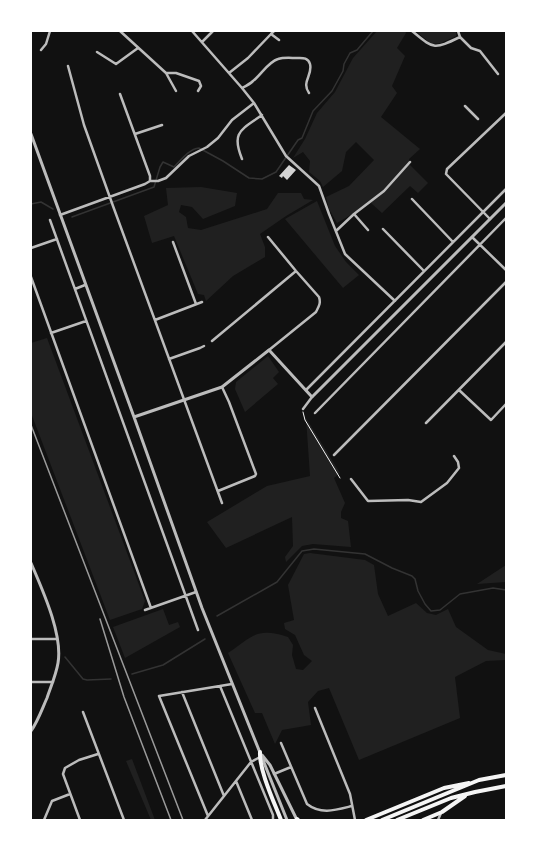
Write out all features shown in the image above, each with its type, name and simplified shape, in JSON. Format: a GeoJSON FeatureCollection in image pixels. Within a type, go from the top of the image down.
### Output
{"type":"FeatureCollection","features":[{"type":"Feature","properties":{"kind":"main road"},"geometry":{"type":"LineString","coordinates":[[260,752],[263,771],[281,820]]}},
{"type":"Feature","properties":{"kind":"main road"},"geometry":{"type":"LineString","coordinates":[[366,820],[444,788],[506,775]]}},
{"type":"Feature","properties":{"kind":"main road"},"geometry":{"type":"LineString","coordinates":[[382,820],[479,780]]}},
{"type":"Feature","properties":{"kind":"main road"},"geometry":{"type":"LineString","coordinates":[[397,820],[451,798],[506,786]]}},
{"type":"Feature","properties":{"kind":"main road"},"geometry":{"type":"LineString","coordinates":[[423,820],[442,812],[469,793]]}},
{"type":"Feature","properties":{"kind":"street"},"geometry":{"type":"LineString","coordinates":[[41,50],[46,44],[50,31]]}},
{"type":"Feature","properties":{"kind":"street"},"geometry":{"type":"LineString","coordinates":[[120,31],[166,73],[176,91]]}},
{"type":"Feature","properties":{"kind":"street"},"geometry":{"type":"LineString","coordinates":[[192,31],[254,103],[286,156],[319,186],[345,254],[395,301]]}},
{"type":"Feature","properties":{"kind":"street"},"geometry":{"type":"LineString","coordinates":[[202,42],[213,31]]}},
{"type":"Feature","properties":{"kind":"street"},"geometry":{"type":"LineString","coordinates":[[229,73],[248,58],[274,31]]}},
{"type":"Feature","properties":{"kind":"street"},"geometry":{"type":"LineString","coordinates":[[412,31],[430,45],[442,45],[460,37]]}},
{"type":"Feature","properties":{"kind":"street"},"geometry":{"type":"LineString","coordinates":[[458,31],[460,37],[471,48],[480,51],[498,74]]}},
{"type":"Feature","properties":{"kind":"street"},"geometry":{"type":"LineString","coordinates":[[271,34],[279,40]]}},
{"type":"Feature","properties":{"kind":"street"},"geometry":{"type":"LineString","coordinates":[[97,52],[116,64],[138,48]]}},
{"type":"Feature","properties":{"kind":"street"},"geometry":{"type":"LineString","coordinates":[[242,88],[253,81],[274,61],[280,58],[304,58],[308,60],[310,64],[310,73],[306,85],[309,93]]}},
{"type":"Feature","properties":{"kind":"street"},"geometry":{"type":"LineString","coordinates":[[68,66],[84,125],[110,199],[222,503]]}},
{"type":"Feature","properties":{"kind":"street"},"geometry":{"type":"LineString","coordinates":[[166,73],[176,73],[199,82],[200,86],[198,91]]}},
{"type":"Feature","properties":{"kind":"street"},"geometry":{"type":"LineString","coordinates":[[120,94],[150,176],[150,181]]}},
{"type":"Feature","properties":{"kind":"street"},"geometry":{"type":"LineString","coordinates":[[60,216],[110,199],[150,181],[158,181],[166,178],[189,156],[205,148],[218,138],[232,120],[254,103]]}},
{"type":"Feature","properties":{"kind":"street"},"geometry":{"type":"LineString","coordinates":[[465,106],[478,119]]}},
{"type":"Feature","properties":{"kind":"street"},"geometry":{"type":"LineString","coordinates":[[490,219],[446,174],[447,168],[506,113]]}},
{"type":"Feature","properties":{"kind":"street"},"geometry":{"type":"LineString","coordinates":[[242,159],[236,142],[238,134],[243,128],[262,115]]}},
{"type":"Feature","properties":{"kind":"street"},"geometry":{"type":"LineString","coordinates":[[135,134],[162,125]]}},
{"type":"Feature","properties":{"kind":"street"},"geometry":{"type":"LineString","coordinates":[[31,134],[196,592],[287,820]]}},
{"type":"Feature","properties":{"kind":"street"},"geometry":{"type":"LineString","coordinates":[[336,231],[354,214],[384,191],[410,162]]}},
{"type":"Feature","properties":{"kind":"street"},"geometry":{"type":"LineString","coordinates":[[306,390],[506,189]]}},
{"type":"Feature","properties":{"kind":"street"},"geometry":{"type":"LineString","coordinates":[[412,200],[453,242]]}},
{"type":"Feature","properties":{"kind":"street"},"geometry":{"type":"LineString","coordinates":[[303,409],[312,397],[506,203]]}},
{"type":"Feature","properties":{"kind":"street"},"geometry":{"type":"LineString","coordinates":[[354,214],[368,230]]}},
{"type":"Feature","properties":{"kind":"street"},"geometry":{"type":"LineString","coordinates":[[315,413],[506,218]]}},
{"type":"Feature","properties":{"kind":"street"},"geometry":{"type":"LineString","coordinates":[[50,220],[198,630]]}},
{"type":"Feature","properties":{"kind":"street"},"geometry":{"type":"LineString","coordinates":[[383,229],[424,271]]}},
{"type":"Feature","properties":{"kind":"street"},"geometry":{"type":"LineString","coordinates":[[134,417],[222,387],[316,312],[320,306],[320,297],[296,271],[268,236]]}},
{"type":"Feature","properties":{"kind":"street"},"geometry":{"type":"LineString","coordinates":[[472,237],[506,270]]}},
{"type":"Feature","properties":{"kind":"street"},"geometry":{"type":"LineString","coordinates":[[31,248],[57,239]]}},
{"type":"Feature","properties":{"kind":"street"},"geometry":{"type":"LineString","coordinates":[[173,242],[196,304]]}},
{"type":"Feature","properties":{"kind":"street"},"geometry":{"type":"LineString","coordinates":[[212,340],[296,271]]}},
{"type":"Feature","properties":{"kind":"street"},"geometry":{"type":"LineString","coordinates":[[31,277],[151,608]]}},
{"type":"Feature","properties":{"kind":"street"},"geometry":{"type":"LineString","coordinates":[[334,455],[506,282]]}},
{"type":"Feature","properties":{"kind":"street"},"geometry":{"type":"LineString","coordinates":[[75,289],[85,285]]}},
{"type":"Feature","properties":{"kind":"street"},"geometry":{"type":"LineString","coordinates":[[155,320],[202,302]]}},
{"type":"Feature","properties":{"kind":"street"},"geometry":{"type":"LineString","coordinates":[[51,333],[86,321]]}},
{"type":"Feature","properties":{"kind":"street"},"geometry":{"type":"LineString","coordinates":[[426,423],[506,342]]}},
{"type":"Feature","properties":{"kind":"street"},"geometry":{"type":"LineString","coordinates":[[169,359],[204,346]]}},
{"type":"Feature","properties":{"kind":"street"},"geometry":{"type":"LineString","coordinates":[[269,350],[312,397]]}},
{"type":"Feature","properties":{"kind":"street"},"geometry":{"type":"LineString","coordinates":[[218,491],[255,476],[256,474],[222,387]]}},
{"type":"Feature","properties":{"kind":"street"},"geometry":{"type":"LineString","coordinates":[[459,390],[490,420],[506,404]]}},
{"type":"Feature","properties":{"kind":"street"},"geometry":{"type":"LineString","coordinates":[[351,479],[368,501],[408,500],[421,502],[447,483],[459,468],[458,462],[454,456]]}},
{"type":"Feature","properties":{"kind":"street"},"geometry":{"type":"LineString","coordinates":[[31,563],[51,612],[57,639],[59,662],[53,682],[36,724],[31,731]]}},
{"type":"Feature","properties":{"kind":"street"},"geometry":{"type":"LineString","coordinates":[[145,610],[196,592]]}},
{"type":"Feature","properties":{"kind":"street"},"geometry":{"type":"LineString","coordinates":[[31,639],[57,639]]}},
{"type":"Feature","properties":{"kind":"street"},"geometry":{"type":"LineString","coordinates":[[31,682],[53,682]]}},
{"type":"Feature","properties":{"kind":"street"},"geometry":{"type":"LineString","coordinates":[[208,816],[158,696],[232,684]]}},
{"type":"Feature","properties":{"kind":"street"},"geometry":{"type":"LineString","coordinates":[[220,686],[273,815],[273,820]]}},
{"type":"Feature","properties":{"kind":"street"},"geometry":{"type":"LineString","coordinates":[[182,692],[224,796]]}},
{"type":"Feature","properties":{"kind":"street"},"geometry":{"type":"LineString","coordinates":[[315,708],[350,794],[355,820]]}},
{"type":"Feature","properties":{"kind":"street"},"geometry":{"type":"LineString","coordinates":[[83,712],[124,820]]}},
{"type":"Feature","properties":{"kind":"street"},"geometry":{"type":"LineString","coordinates":[[281,743],[307,804],[311,808],[331,812],[352,806]]}},
{"type":"Feature","properties":{"kind":"street"},"geometry":{"type":"LineString","coordinates":[[260,752],[274,774],[297,820]]}},
{"type":"Feature","properties":{"kind":"street"},"geometry":{"type":"LineString","coordinates":[[80,820],[63,774],[65,768],[79,760],[98,754]]}},
{"type":"Feature","properties":{"kind":"street"},"geometry":{"type":"LineString","coordinates":[[205,820],[251,762],[260,757]]}},
{"type":"Feature","properties":{"kind":"street"},"geometry":{"type":"LineString","coordinates":[[274,774],[291,767]]}},
{"type":"Feature","properties":{"kind":"street"},"geometry":{"type":"LineString","coordinates":[[236,781],[252,820]]}},
{"type":"Feature","properties":{"kind":"street"},"geometry":{"type":"LineString","coordinates":[[44,820],[52,801],[70,794]]}},
{"type":"Feature","properties":{"kind":"street"},"geometry":{"type":"LineString","coordinates":[[431,816],[438,820],[442,812]]}},
{"type":"Feature","properties":{"kind":"path"},"geometry":{"type":"LineString","coordinates":[[303,409],[305,420],[340,478]]}},
{"type":"Feature","properties":{"kind":"shaded area"},"geometry":{"type":"Polygon","coordinates":[[[377,31],[405,31],[406,33],[397,48],[405,56],[392,86],[397,93],[381,117],[420,149],[409,159],[409,164],[428,183],[418,193],[410,186],[382,213],[371,203],[337,223],[329,209],[326,197],[349,186],[374,160],[356,142],[346,152],[342,171],[323,187],[320,181],[309,172],[310,161],[303,152],[293,158],[305,139],[317,113],[335,92],[353,58],[377,31]]]}},
{"type":"Feature","properties":{"kind":"shaded area"},"geometry":{"type":"Polygon","coordinates":[[[416,31],[456,31],[456,36],[441,43],[431,44],[416,31]]]}},
{"type":"Feature","properties":{"kind":"shaded area"},"geometry":{"type":"Polygon","coordinates":[[[201,187],[237,193],[235,206],[203,219],[192,207],[181,205],[179,212],[186,217],[188,228],[201,230],[267,209],[278,193],[301,193],[304,199],[313,200],[260,234],[265,247],[265,257],[233,276],[206,301],[204,295],[198,294],[174,236],[152,243],[144,216],[168,205],[166,188],[201,187]]]}},
{"type":"Feature","properties":{"kind":"shaded area"},"geometry":{"type":"Polygon","coordinates":[[[317,201],[335,246],[346,262],[359,275],[343,288],[285,219],[317,201]]]}},
{"type":"Feature","properties":{"kind":"shaded area"},"geometry":{"type":"Polygon","coordinates":[[[47,338],[145,601],[142,609],[110,620],[31,413],[31,343],[47,338]]]}},
{"type":"Feature","properties":{"kind":"shaded area"},"geometry":{"type":"Polygon","coordinates":[[[268,356],[279,372],[273,378],[278,384],[245,412],[235,389],[236,382],[268,356]]]}},
{"type":"Feature","properties":{"kind":"shaded area"},"geometry":{"type":"Polygon","coordinates":[[[306,418],[340,473],[334,478],[345,503],[341,512],[341,518],[348,521],[351,547],[313,544],[302,546],[286,562],[285,557],[293,546],[292,517],[226,548],[207,522],[267,486],[310,476],[306,418]]]}},
{"type":"Feature","properties":{"kind":"shaded area"},"geometry":{"type":"Polygon","coordinates":[[[310,553],[365,560],[374,565],[378,594],[388,616],[416,603],[427,613],[436,615],[448,609],[456,627],[488,650],[506,654],[506,660],[486,661],[455,677],[460,718],[359,760],[329,688],[318,691],[308,702],[311,725],[282,730],[275,744],[262,713],[255,713],[228,653],[255,635],[269,633],[288,637],[293,645],[292,655],[296,669],[303,670],[312,661],[304,655],[295,635],[285,629],[284,623],[294,620],[288,585],[304,554],[310,553]]]}},
{"type":"Feature","properties":{"kind":"shaded area"},"geometry":{"type":"Polygon","coordinates":[[[506,565],[506,582],[477,584],[506,565]]]}},
{"type":"Feature","properties":{"kind":"shaded area"},"geometry":{"type":"Polygon","coordinates":[[[163,609],[169,625],[178,622],[180,627],[125,658],[113,627],[163,609]]]}},
{"type":"Feature","properties":{"kind":"shaded area"},"geometry":{"type":"Polygon","coordinates":[[[132,759],[155,820],[151,820],[126,761],[132,759]]]}},
{"type":"Feature","properties":{"kind":"building"},"geometry":{"type":"Polygon","coordinates":[[[289,165],[296,170],[287,180],[283,176],[282,178],[279,176],[289,165]]]}},
{"type":"Feature","properties":{"kind":"waterway"},"geometry":{"type":"LineString","coordinates":[[72,217],[154,187],[163,162],[174,167],[192,150],[199,148],[223,161],[249,178],[262,179],[276,172],[298,140],[302,138],[313,111],[332,91],[343,71],[344,64],[350,53],[357,50],[373,31]]}},
{"type":"Feature","properties":{"kind":"waterway"},"geometry":{"type":"LineString","coordinates":[[31,204],[41,202],[53,209]]}},
{"type":"Feature","properties":{"kind":"waterway"},"geometry":{"type":"LineString","coordinates":[[217,616],[277,582],[302,551],[314,549],[365,554],[392,568],[412,576],[415,579],[418,591],[425,604],[431,611],[440,610],[460,594],[493,588],[506,590]]}},
{"type":"Feature","properties":{"kind":"waterway"},"geometry":{"type":"LineString","coordinates":[[132,674],[163,665],[205,639]]}},
{"type":"Feature","properties":{"kind":"waterway"},"geometry":{"type":"LineString","coordinates":[[65,657],[83,679],[111,679]]}},
{"type":"Feature","properties":{"kind":"railway"},"geometry":{"type":"LineString","coordinates":[[31,425],[183,820]]}},
{"type":"Feature","properties":{"kind":"railway"},"geometry":{"type":"LineString","coordinates":[[100,619],[124,697],[171,820]]}}]}
